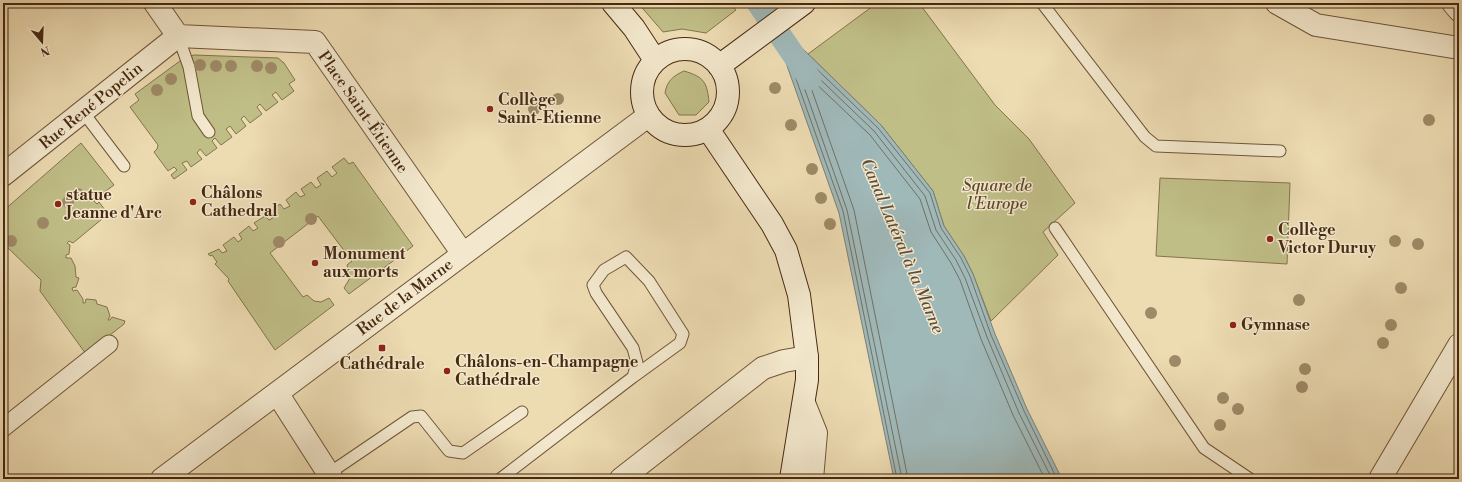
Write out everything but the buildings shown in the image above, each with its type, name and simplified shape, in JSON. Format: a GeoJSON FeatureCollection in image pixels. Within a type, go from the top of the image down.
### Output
{"type":"FeatureCollection","features":[{"type":"Feature","properties":{"kind":"street"},"geometry":{"type":"LineString","coordinates":[[155,3],[178,36]]}},
{"type":"Feature","properties":{"kind":"street"},"geometry":{"type":"LineString","coordinates":[[613,3],[634,28],[655,60]]}},
{"type":"Feature","properties":{"kind":"street"},"geometry":{"type":"LineString","coordinates":[[719,66],[804,3]]}},
{"type":"Feature","properties":{"kind":"street"},"geometry":{"type":"LineString","coordinates":[[1277,3],[1316,25],[1459,48]]}},
{"type":"Feature","properties":{"kind":"street"},"geometry":{"type":"LineString","coordinates":[[1452,3],[1459,10]]}},
{"type":"Feature","properties":{"kind":"street","name":"Rue René Popelin"},"geometry":{"type":"LineString","coordinates":[[3,175],[178,36]]}},
{"type":"Feature","properties":{"kind":"street","name":"Place Saint-Étienne"},"geometry":{"type":"LineString","coordinates":[[178,36],[315,42],[463,254]]}},
{"type":"Feature","properties":{"kind":"street"},"geometry":{"type":"LineString","coordinates":[[679,49],[690,49],[701,52],[711,58],[719,66],[726,79],[728,93],[726,107],[719,120],[708,129],[696,135],[682,136],[669,133],[657,126],[648,116],[643,105],[641,93],[643,81],[655,60],[666,53],[679,49]]}},
{"type":"Feature","properties":{"kind":"street","name":"Rue de la Marne"},"geometry":{"type":"LineString","coordinates":[[162,479],[648,116]]}},
{"type":"Feature","properties":{"kind":"street"},"geometry":{"type":"LineString","coordinates":[[708,129],[772,224],[786,250],[799,295],[807,357],[807,380],[791,479]]}},
{"type":"Feature","properties":{"kind":"street"},"geometry":{"type":"LineString","coordinates":[[3,428],[109,344]]}},
{"type":"Feature","properties":{"kind":"street"},"geometry":{"type":"LineString","coordinates":[[1380,479],[1459,345]]}},
{"type":"Feature","properties":{"kind":"street"},"geometry":{"type":"LineString","coordinates":[[621,479],[763,368],[784,361],[807,357]]}},
{"type":"Feature","properties":{"kind":"street"},"geometry":{"type":"LineString","coordinates":[[276,393],[330,476]]}},
{"type":"Feature","properties":{"kind":"street"},"geometry":{"type":"LineString","coordinates":[[804,403],[816,433],[812,479]]}},
{"type":"Feature","properties":{"kind":"lane"},"geometry":{"type":"LineString","coordinates":[[1042,3],[1145,137],[1156,146],[1280,151]]}},
{"type":"Feature","properties":{"kind":"lane"},"geometry":{"type":"LineString","coordinates":[[178,36],[189,67],[198,116],[210,132]]}},
{"type":"Feature","properties":{"kind":"lane"},"geometry":{"type":"LineString","coordinates":[[83,112],[124,166]]}},
{"type":"Feature","properties":{"kind":"lane"},"geometry":{"type":"LineString","coordinates":[[1054,228],[1204,448],[1250,479]]}},
{"type":"Feature","properties":{"kind":"lane"},"geometry":{"type":"LineString","coordinates":[[500,479],[633,377],[680,343],[683,334],[649,281],[626,257],[604,270],[593,285],[596,293],[633,348],[637,363],[633,377]]}},
{"type":"Feature","properties":{"kind":"lane"},"geometry":{"type":"LineString","coordinates":[[330,476],[412,417],[421,416],[449,451],[463,453],[522,412]]}},
{"type":"Feature","properties":{"kind":"green space"},"geometry":{"type":"Polygon","coordinates":[[[638,3],[730,3],[736,10],[706,33],[682,29],[663,32],[638,3]]]}},
{"type":"Feature","properties":{"kind":"green space","name":"Square de l'Europe"},"geometry":{"type":"Polygon","coordinates":[[[877,3],[919,3],[995,105],[1029,139],[1075,203],[1043,232],[1058,255],[991,321],[973,274],[964,256],[944,226],[933,191],[881,125],[808,54],[877,3]]]}},
{"type":"Feature","properties":{"kind":"green space"},"geometry":{"type":"Polygon","coordinates":[[[194,55],[278,58],[284,63],[295,80],[289,84],[294,91],[282,100],[276,92],[272,95],[278,102],[266,111],[260,104],[257,107],[262,114],[250,123],[244,116],[241,119],[246,126],[236,134],[230,126],[226,129],[232,137],[221,145],[215,138],[212,141],[217,148],[206,156],[200,149],[197,153],[202,159],[191,167],[187,161],[182,163],[187,170],[174,179],[171,175],[177,170],[174,167],[168,171],[154,152],[158,145],[130,107],[139,100],[135,94],[184,58],[194,55]]]}},
{"type":"Feature","properties":{"kind":"green space"},"geometry":{"type":"Polygon","coordinates":[[[684,71],[700,78],[707,90],[709,102],[696,115],[679,115],[665,93],[667,85],[671,79],[684,71]]]}},
{"type":"Feature","properties":{"kind":"green space"},"geometry":{"type":"Polygon","coordinates":[[[81,143],[114,185],[99,196],[97,194],[95,196],[97,199],[94,201],[97,204],[99,202],[108,214],[73,243],[69,241],[67,243],[70,245],[69,254],[66,255],[66,258],[71,258],[75,266],[76,277],[79,278],[76,287],[72,288],[73,291],[77,290],[83,299],[83,303],[85,303],[86,299],[96,300],[97,304],[107,307],[110,316],[108,320],[112,317],[125,321],[124,324],[86,354],[40,291],[41,280],[3,243],[3,211],[81,143]]]}},
{"type":"Feature","properties":{"kind":"green space"},"geometry":{"type":"Polygon","coordinates":[[[344,158],[349,164],[353,162],[413,246],[349,294],[344,288],[350,278],[347,265],[352,261],[318,216],[270,253],[303,297],[307,295],[314,301],[321,302],[329,298],[334,305],[275,350],[228,281],[229,279],[215,264],[217,262],[212,255],[210,256],[208,254],[219,249],[222,253],[227,251],[223,245],[234,237],[238,242],[242,239],[239,234],[249,226],[253,231],[258,228],[254,223],[265,216],[269,220],[273,218],[270,212],[280,204],[284,209],[290,206],[286,200],[296,192],[300,197],[305,195],[301,189],[311,182],[316,188],[321,185],[317,178],[327,171],[332,177],[337,173],[332,167],[344,158]]]}},
{"type":"Feature","properties":{"kind":"green space"},"geometry":{"type":"Polygon","coordinates":[[[1160,178],[1290,183],[1287,264],[1156,256],[1160,178]]]}},
{"type":"Feature","properties":{"kind":"water"},"geometry":{"type":"Polygon","coordinates":[[[801,47],[881,125],[933,191],[944,226],[964,256],[973,274],[995,334],[1027,409],[1062,479],[894,479],[839,213],[785,60],[801,47]]]}},
{"type":"Feature","properties":{"kind":"waterway","name":"Canal Latéral à la Marne"},"geometry":{"type":"LineString","coordinates":[[758,3],[810,79]]}},
{"type":"Feature","properties":{"kind":"place","name":"Collège Saint-Etienne"},"geometry":{"type":"Point","coordinates":[490,109]}},
{"type":"Feature","properties":{"kind":"place","name":"Châlons Cathedral"},"geometry":{"type":"Point","coordinates":[193,202]}},
{"type":"Feature","properties":{"kind":"place","name":"statue Jeanne d'Arc"},"geometry":{"type":"Point","coordinates":[58,204]}},
{"type":"Feature","properties":{"kind":"place","name":"Collège Victor Duruy"},"geometry":{"type":"Point","coordinates":[1270,239]}},
{"type":"Feature","properties":{"kind":"place","name":"Monument aux morts"},"geometry":{"type":"Point","coordinates":[315,263]}},
{"type":"Feature","properties":{"kind":"place","name":"Gymnase"},"geometry":{"type":"Point","coordinates":[1233,325]}},
{"type":"Feature","properties":{"kind":"place","name":"Cathédrale"},"geometry":{"type":"Point","coordinates":[382,348]}},
{"type":"Feature","properties":{"kind":"place","name":"Châlons-en-Champagne Cathédrale"},"geometry":{"type":"Point","coordinates":[447,371]}}]}
